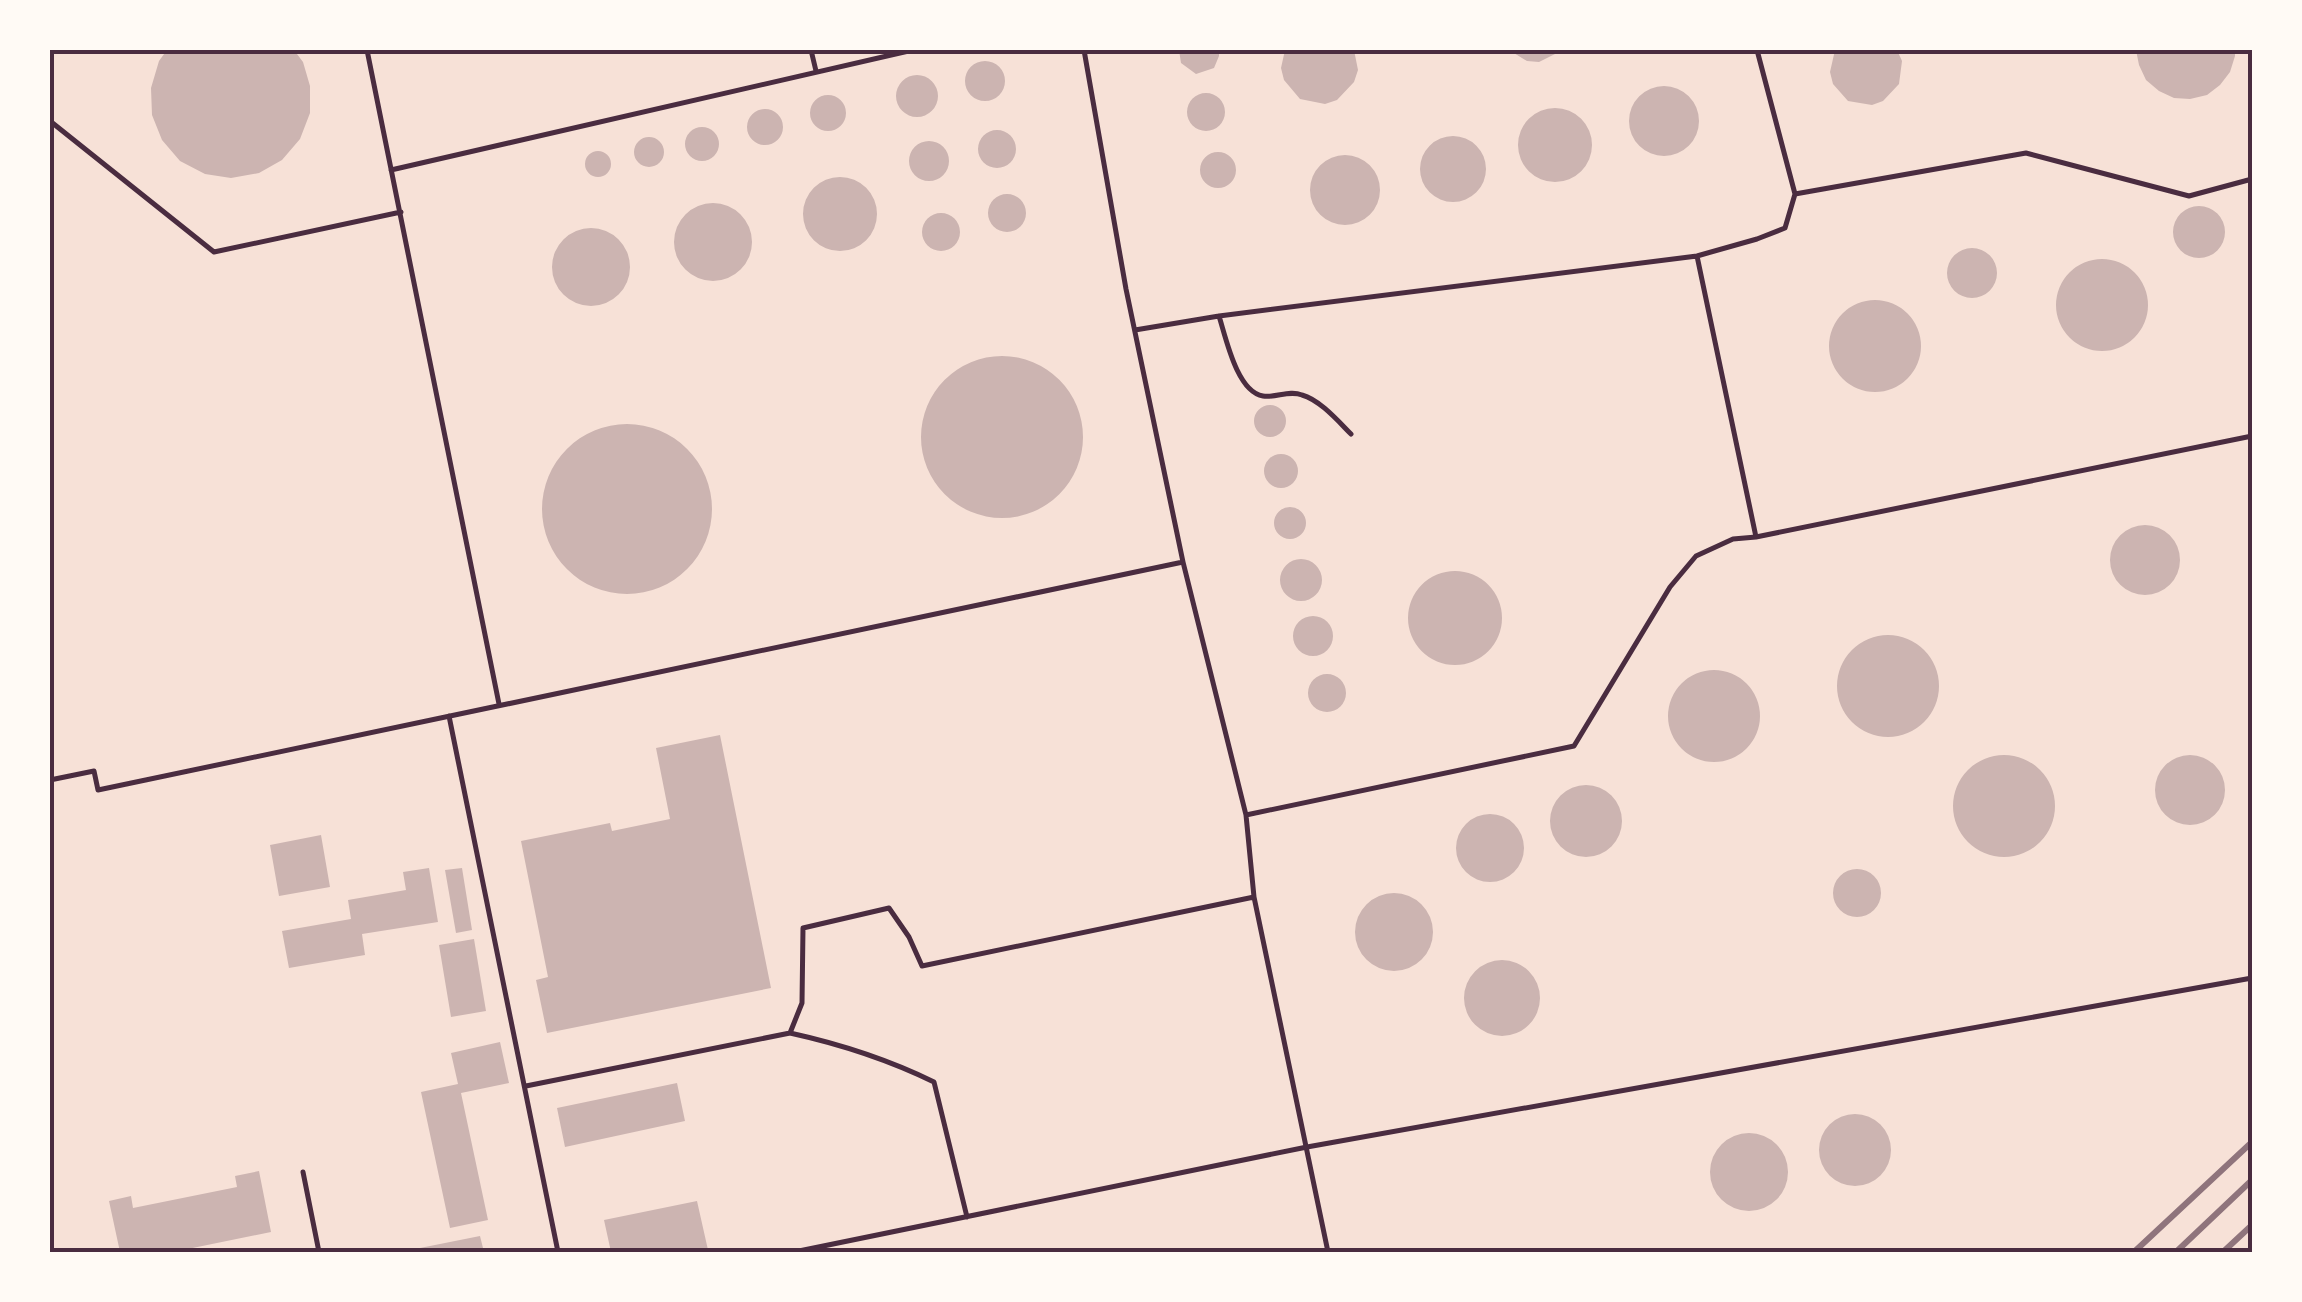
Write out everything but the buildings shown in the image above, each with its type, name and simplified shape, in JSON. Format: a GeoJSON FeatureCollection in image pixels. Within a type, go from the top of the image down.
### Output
{"type":"FeatureCollection","features":[{"type":"Feature","properties":{"kind":"lane"},"geometry":{"type":"LineString","coordinates":[[366,50],[498,704]]}},
{"type":"Feature","properties":{"kind":"lane"},"geometry":{"type":"LineString","coordinates":[[811,50],[816,71]]}},
{"type":"Feature","properties":{"kind":"lane"},"geometry":{"type":"LineString","coordinates":[[392,170],[913,50]]}},
{"type":"Feature","properties":{"kind":"lane"},"geometry":{"type":"LineString","coordinates":[[1084,50],[1135,330],[1183,562],[1246,816],[1254,897],[1328,1252]]}},
{"type":"Feature","properties":{"kind":"lane"},"geometry":{"type":"LineString","coordinates":[[1135,330],[1697,256],[1785,228],[1795,194],[1757,50]]}},
{"type":"Feature","properties":{"kind":"lane"},"geometry":{"type":"LineString","coordinates":[[50,120],[214,252],[401,212]]}},
{"type":"Feature","properties":{"kind":"lane"},"geometry":{"type":"LineString","coordinates":[[1795,194],[2026,152],[2190,196],[2252,179]]}},
{"type":"Feature","properties":{"kind":"lane"},"geometry":{"type":"LineString","coordinates":[[1697,256],[1756,537]]}},
{"type":"Feature","properties":{"kind":"lane"},"geometry":{"type":"LineString","coordinates":[[1219,316],[1232,359],[1251,390],[1264,396],[1304,394],[1351,434]]}},
{"type":"Feature","properties":{"kind":"lane"},"geometry":{"type":"LineString","coordinates":[[1246,816],[1574,746],[1670,587],[1696,556],[1733,539],[2252,436]]}},
{"type":"Feature","properties":{"kind":"lane"},"geometry":{"type":"LineString","coordinates":[[50,780],[94,771],[98,790],[1183,562]]}},
{"type":"Feature","properties":{"kind":"lane"},"geometry":{"type":"LineString","coordinates":[[449,716],[558,1252]]}},
{"type":"Feature","properties":{"kind":"lane"},"geometry":{"type":"LineString","coordinates":[[790,1033],[802,1003],[803,928],[889,908],[909,937],[922,966],[1254,897]]}},
{"type":"Feature","properties":{"kind":"lane"},"geometry":{"type":"LineString","coordinates":[[794,1252],[1308,1147],[2252,978]]}},
{"type":"Feature","properties":{"kind":"lane"},"geometry":{"type":"LineString","coordinates":[[526,1086],[790,1033],[891,1060],[934,1082],[967,1217]]}},
{"type":"Feature","properties":{"kind":"lane"},"geometry":{"type":"LineString","coordinates":[[303,1172],[319,1252]]}},
{"type":"Feature","properties":{"kind":"railway"},"geometry":{"type":"LineString","coordinates":[[2134,1252],[2252,1142]]}},
{"type":"Feature","properties":{"kind":"railway"},"geometry":{"type":"LineString","coordinates":[[2176,1252],[2252,1180]]}},
{"type":"Feature","properties":{"kind":"railway"},"geometry":{"type":"LineString","coordinates":[[2223,1252],[2252,1225]]}}]}
